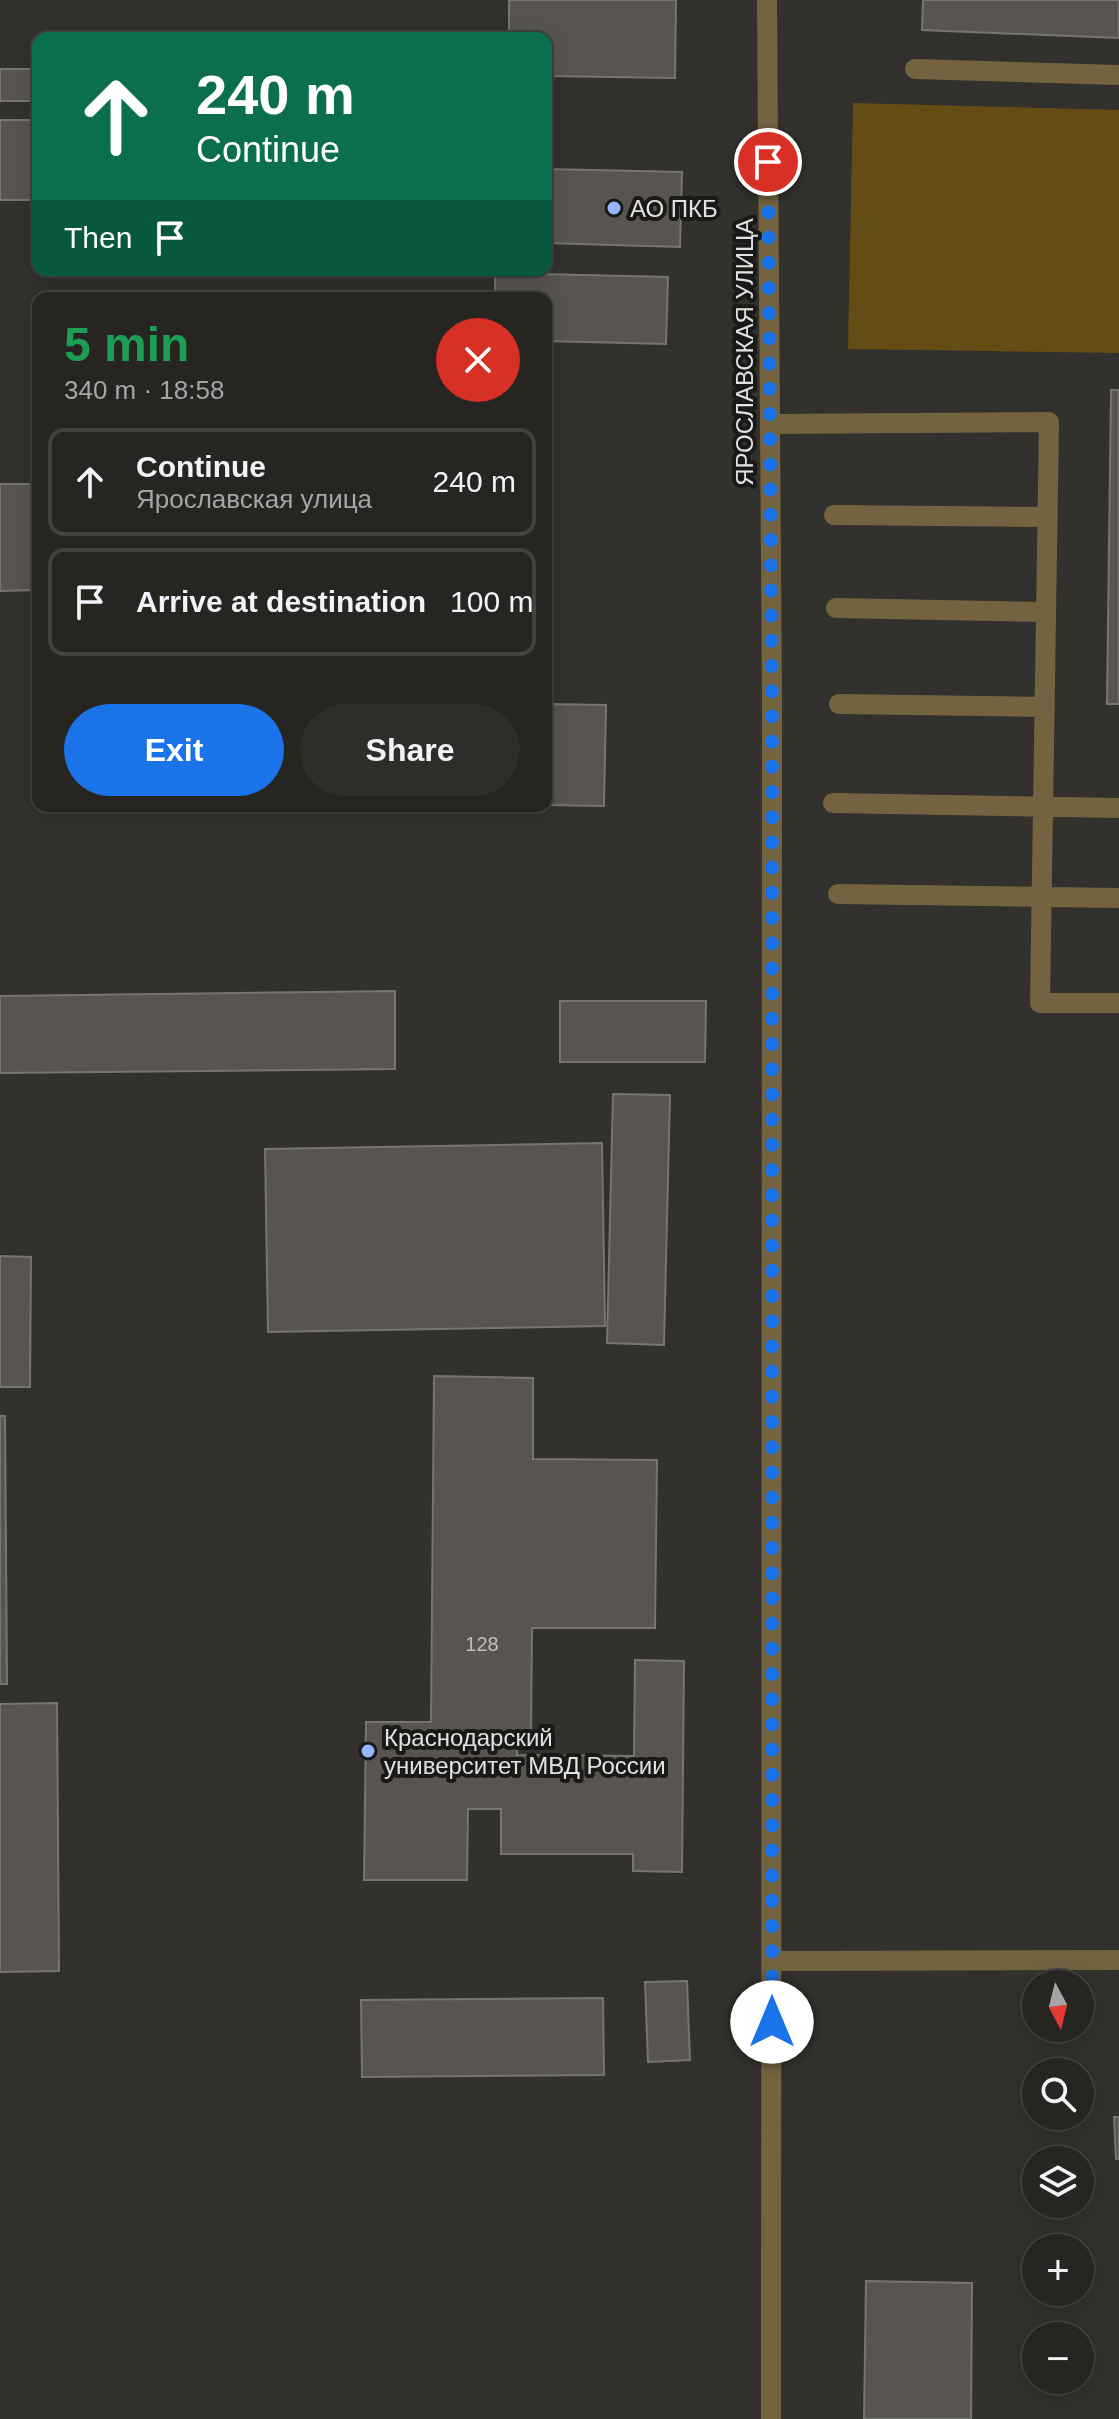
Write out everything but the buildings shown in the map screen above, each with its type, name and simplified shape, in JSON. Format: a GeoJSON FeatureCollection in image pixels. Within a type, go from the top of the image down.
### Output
{"type":"FeatureCollection","features":[{"type":"Feature","properties":{"kind":"street","name":"ЯРОСЛАВСКАЯ УЛИЦА"},"geometry":{"type":"LineString","coordinates":[[767,0],[772,703],[771,2419]]}},
{"type":"Feature","properties":{"kind":"street"},"geometry":{"type":"LineString","coordinates":[[915,69],[1119,75]]}},
{"type":"Feature","properties":{"kind":"street"},"geometry":{"type":"LineString","coordinates":[[770,424],[1049,422],[1040,1003],[1119,1003]]}},
{"type":"Feature","properties":{"kind":"street"},"geometry":{"type":"LineString","coordinates":[[834,515],[1048,517]]}},
{"type":"Feature","properties":{"kind":"street"},"geometry":{"type":"LineString","coordinates":[[836,608],[1046,612]]}},
{"type":"Feature","properties":{"kind":"street"},"geometry":{"type":"LineString","coordinates":[[839,704],[1045,707]]}},
{"type":"Feature","properties":{"kind":"street"},"geometry":{"type":"LineString","coordinates":[[833,803],[1119,808]]}},
{"type":"Feature","properties":{"kind":"street"},"geometry":{"type":"LineString","coordinates":[[838,894],[1119,898]]}},
{"type":"Feature","properties":{"kind":"street"},"geometry":{"type":"LineString","coordinates":[[772,1961],[1119,1960]]}},
{"type":"Feature","properties":{"kind":"shaded area"},"geometry":{"type":"Polygon","coordinates":[[[853,103],[1119,110],[1119,353],[848,349],[853,103]]]}},
{"type":"Feature","properties":{"kind":"place","name":"АО ПКБ"},"geometry":{"type":"Point","coordinates":[614,208]}},
{"type":"Feature","properties":{"kind":"place","name":"Краснодарский университет МВД России"},"geometry":{"type":"Point","coordinates":[368,1751]}},
{"type":"Feature","properties":{"kind":"route"},"geometry":{"type":"LineString","coordinates":[[768,162],[772,703],[772,2022]]}}]}
